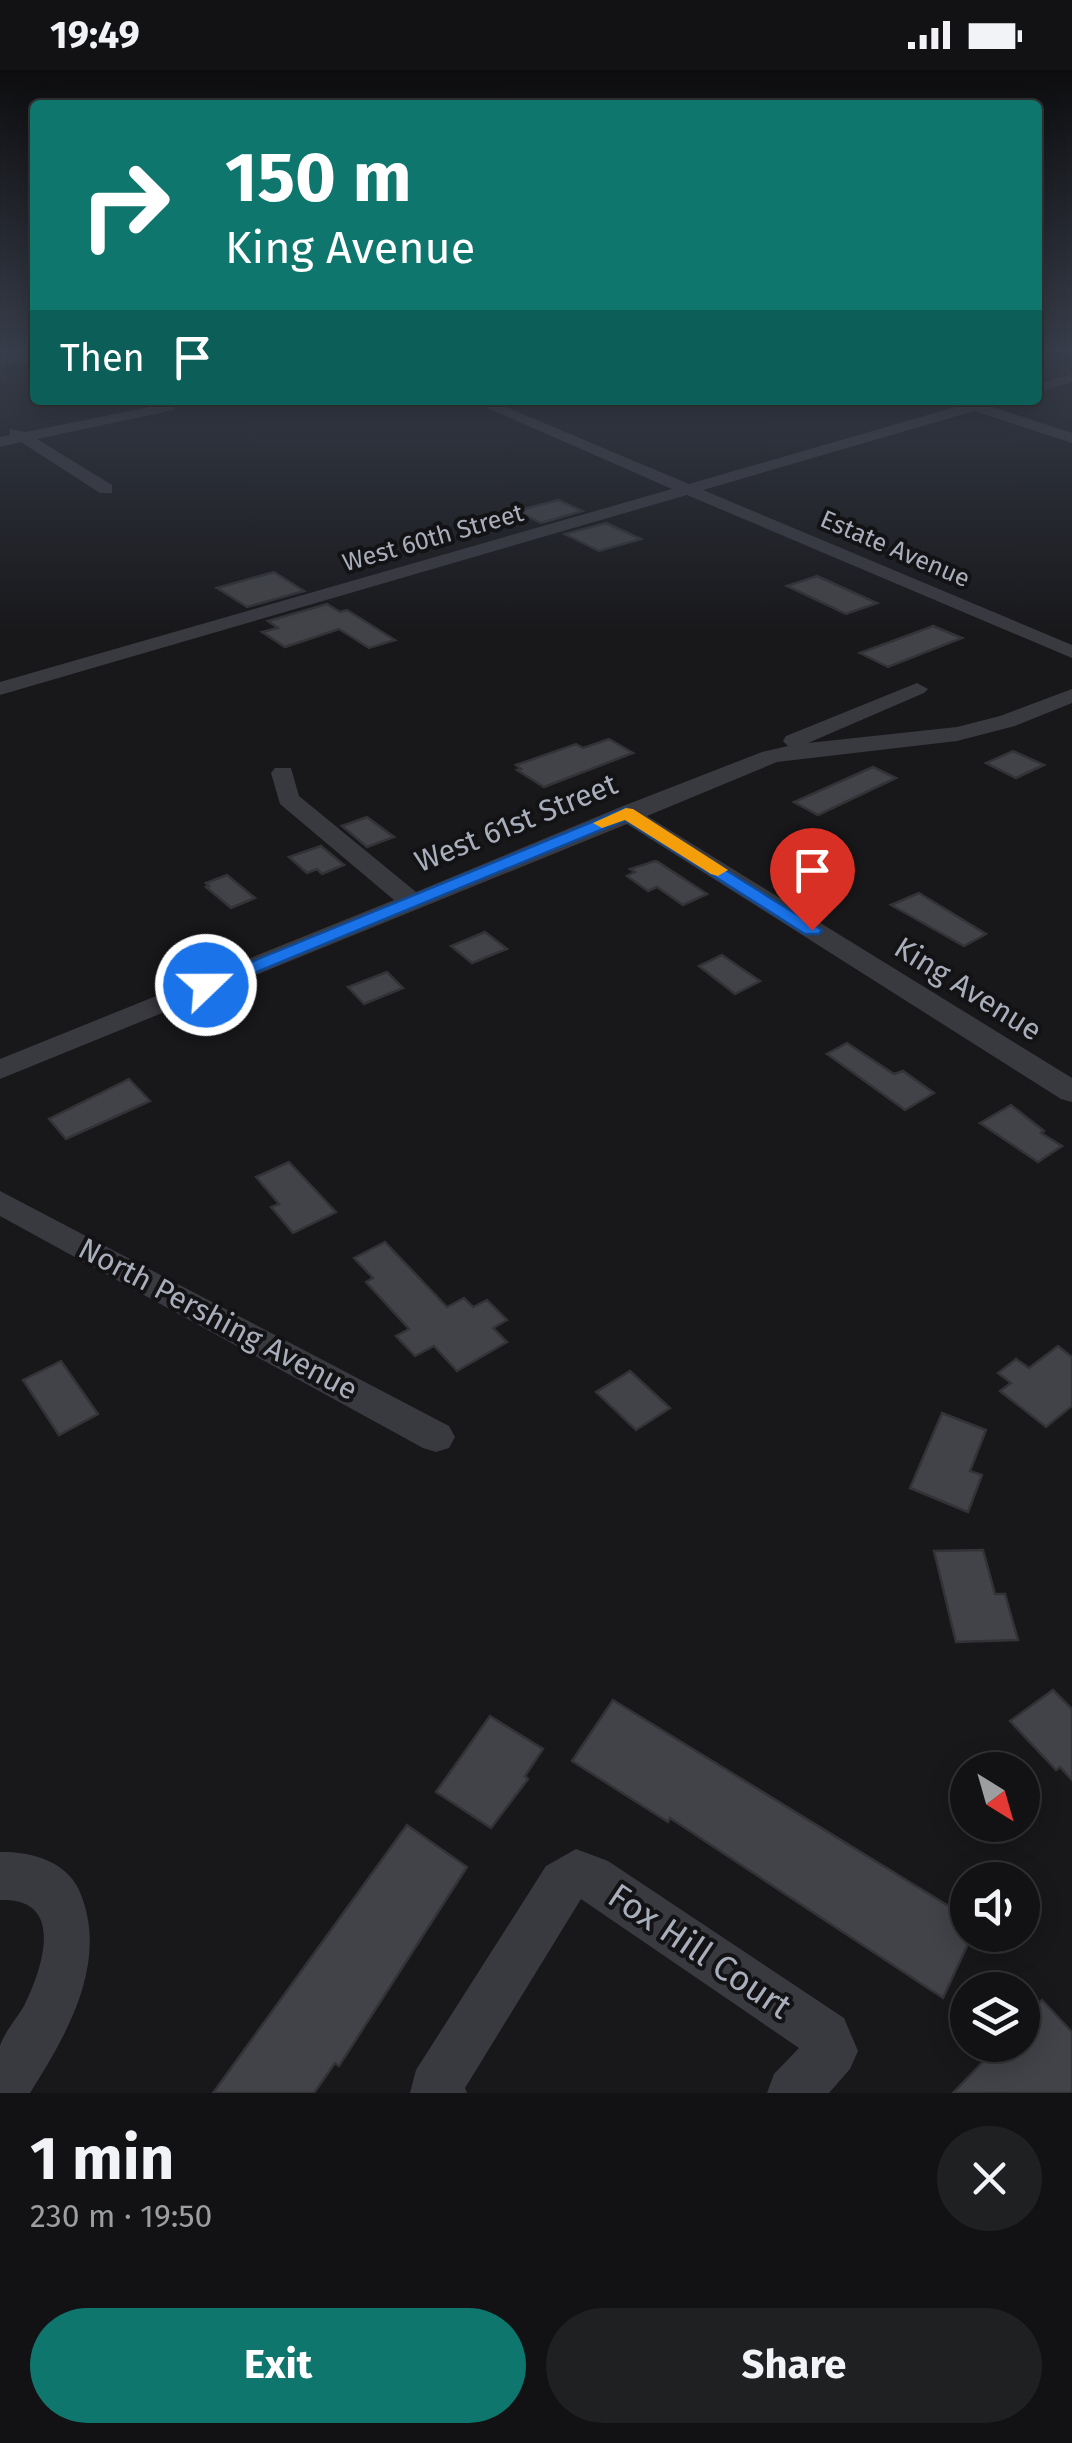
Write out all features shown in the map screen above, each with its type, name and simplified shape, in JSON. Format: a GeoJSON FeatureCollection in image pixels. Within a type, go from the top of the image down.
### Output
{"type":"FeatureCollection","features":[{"type":"Feature","properties":{"kind":"street"},"geometry":{"type":"LineString","coordinates":[[33,443],[106,490]]}},
{"type":"Feature","properties":{"kind":"street","name":"Estate Avenue"},"geometry":{"type":"LineString","coordinates":[[580,443],[1072,652]]}},
{"type":"Feature","properties":{"kind":"street","name":"West 60th Street"},"geometry":{"type":"LineString","coordinates":[[0,689],[846,443]]}},
{"type":"Feature","properties":{"kind":"street"},"geometry":{"type":"LineString","coordinates":[[787,752],[800,737],[916,689]]}},
{"type":"Feature","properties":{"kind":"street","name":"West 61st Street"},"geometry":{"type":"LineString","coordinates":[[0,1070],[626,813],[787,752],[966,732],[1028,715],[1072,696]]}},
{"type":"Feature","properties":{"kind":"street"},"geometry":{"type":"LineString","coordinates":[[283,773],[288,800],[411,901]]}},
{"type":"Feature","properties":{"kind":"street","name":"King Avenue"},"geometry":{"type":"LineString","coordinates":[[626,813],[1072,1092]]}},
{"type":"Feature","properties":{"kind":"street","name":"North Pershing Avenue"},"geometry":{"type":"LineString","coordinates":[[2,1206],[436,1437]]}},
{"type":"Feature","properties":{"kind":"street","name":"Fox Hill Court"},"geometry":{"type":"LineString","coordinates":[[436,2092],[563,1883],[576,1872],[591,1878],[826,2036],[832,2051],[827,2060],[793,2093]]}},
{"type":"Feature","properties":{"kind":"street"},"geometry":{"type":"LineString","coordinates":[[0,1876],[43,1882],[58,1898],[70,1923],[70,1948],[62,1982],[0,2092]]}},
{"type":"Feature","properties":{"kind":"building"},"geometry":{"type":"Polygon","coordinates":[[[558,500],[582,511],[541,523],[517,511],[558,500]]]}},
{"type":"Feature","properties":{"kind":"building"},"geometry":{"type":"Polygon","coordinates":[[[606,523],[641,539],[599,551],[565,534],[606,523]]]}},
{"type":"Feature","properties":{"kind":"building"},"geometry":{"type":"Polygon","coordinates":[[[274,572],[304,591],[247,607],[217,588],[274,572]]]}},
{"type":"Feature","properties":{"kind":"building"},"geometry":{"type":"Polygon","coordinates":[[[817,576],[877,603],[846,614],[787,586],[817,576]]]}},
{"type":"Feature","properties":{"kind":"building"},"geometry":{"type":"Polygon","coordinates":[[[327,604],[340,612],[347,610],[395,640],[369,648],[339,629],[285,647],[262,632],[278,628],[268,621],[327,604]]]}},
{"type":"Feature","properties":{"kind":"building"},"geometry":{"type":"Polygon","coordinates":[[[933,626],[962,638],[888,667],[860,653],[933,626]]]}},
{"type":"Feature","properties":{"kind":"building"},"geometry":{"type":"Polygon","coordinates":[[[609,739],[633,753],[544,787],[517,770],[521,769],[516,765],[576,744],[583,748],[609,739]]]}},
{"type":"Feature","properties":{"kind":"building"},"geometry":{"type":"Polygon","coordinates":[[[1013,751],[1044,765],[1016,778],[986,763],[1013,751]]]}},
{"type":"Feature","properties":{"kind":"building"},"geometry":{"type":"Polygon","coordinates":[[[873,767],[896,778],[818,815],[794,802],[873,767]]]}},
{"type":"Feature","properties":{"kind":"building"},"geometry":{"type":"Polygon","coordinates":[[[367,817],[394,837],[367,847],[342,826],[367,817]]]}},
{"type":"Feature","properties":{"kind":"building"},"geometry":{"type":"Polygon","coordinates":[[[321,846],[344,865],[322,874],[317,869],[307,873],[289,857],[321,846]]]}},
{"type":"Feature","properties":{"kind":"building"},"geometry":{"type":"Polygon","coordinates":[[[655,861],[707,894],[683,905],[657,887],[648,891],[627,876],[635,872],[630,869],[655,861]]]}},
{"type":"Feature","properties":{"kind":"building"},"geometry":{"type":"Polygon","coordinates":[[[227,875],[255,898],[231,908],[206,887],[206,883],[227,875]]]}},
{"type":"Feature","properties":{"kind":"building"},"geometry":{"type":"Polygon","coordinates":[[[919,893],[986,934],[964,946],[891,905],[919,893]]]}},
{"type":"Feature","properties":{"kind":"building"},"geometry":{"type":"Polygon","coordinates":[[[485,932],[507,949],[472,963],[451,946],[485,932]]]}},
{"type":"Feature","properties":{"kind":"building"},"geometry":{"type":"Polygon","coordinates":[[[722,955],[760,981],[735,994],[699,966],[722,955]]]}},
{"type":"Feature","properties":{"kind":"building"},"geometry":{"type":"Polygon","coordinates":[[[387,972],[403,988],[364,1004],[348,987],[387,972]]]}},
{"type":"Feature","properties":{"kind":"building"},"geometry":{"type":"Polygon","coordinates":[[[847,1043],[894,1074],[903,1071],[934,1093],[905,1110],[827,1054],[847,1043]]]}},
{"type":"Feature","properties":{"kind":"building"},"geometry":{"type":"Polygon","coordinates":[[[129,1079],[150,1101],[66,1139],[49,1119],[129,1079]]]}},
{"type":"Feature","properties":{"kind":"building"},"geometry":{"type":"Polygon","coordinates":[[[1011,1105],[1044,1131],[1041,1133],[1062,1146],[1038,1162],[980,1123],[1011,1105]]]}},
{"type":"Feature","properties":{"kind":"building"},"geometry":{"type":"Polygon","coordinates":[[[289,1162],[336,1212],[293,1233],[271,1207],[279,1204],[256,1177],[289,1162]]]}},
{"type":"Feature","properties":{"kind":"building"},"geometry":{"type":"Polygon","coordinates":[[[385,1242],[447,1307],[464,1298],[473,1307],[487,1300],[507,1320],[493,1328],[507,1342],[457,1371],[434,1346],[415,1356],[396,1336],[409,1329],[366,1282],[373,1278],[354,1258],[385,1242]]]}},
{"type":"Feature","properties":{"kind":"building"},"geometry":{"type":"Polygon","coordinates":[[[1058,1346],[1072,1357],[1072,1406],[1046,1427],[1000,1391],[1011,1383],[998,1373],[1016,1359],[1029,1368],[1058,1346]]]}},
{"type":"Feature","properties":{"kind":"building"},"geometry":{"type":"Polygon","coordinates":[[[61,1361],[98,1414],[59,1435],[23,1380],[61,1361]]]}},
{"type":"Feature","properties":{"kind":"building"},"geometry":{"type":"Polygon","coordinates":[[[630,1371],[670,1408],[636,1430],[596,1392],[630,1371]]]}},
{"type":"Feature","properties":{"kind":"building"},"geometry":{"type":"Polygon","coordinates":[[[942,1413],[986,1430],[970,1471],[982,1475],[968,1512],[910,1488],[942,1413]]]}},
{"type":"Feature","properties":{"kind":"building"},"geometry":{"type":"Polygon","coordinates":[[[983,1550],[995,1594],[1005,1594],[1018,1640],[956,1642],[934,1551],[983,1550]]]}},
{"type":"Feature","properties":{"kind":"building"},"geometry":{"type":"Polygon","coordinates":[[[1053,1690],[1072,1709],[1072,1780],[1060,1767],[1056,1770],[1010,1721],[1053,1690]]]}},
{"type":"Feature","properties":{"kind":"building"},"geometry":{"type":"Polygon","coordinates":[[[613,1700],[950,1907],[950,1952],[964,1952],[955,1972],[950,1972],[943,1998],[670,1818],[668,1822],[572,1761],[613,1700]]]}},
{"type":"Feature","properties":{"kind":"building"},"geometry":{"type":"Polygon","coordinates":[[[490,1716],[543,1749],[525,1776],[528,1779],[491,1828],[436,1792],[490,1716]]]}},
{"type":"Feature","properties":{"kind":"building"},"geometry":{"type":"Polygon","coordinates":[[[407,1825],[467,1867],[339,2066],[335,2063],[314,2093],[213,2093],[407,1825]]]}},
{"type":"Feature","properties":{"kind":"building"},"geometry":{"type":"Polygon","coordinates":[[[1040,2002],[1072,2032],[1072,2093],[953,2093],[983,2062],[1040,2062],[1040,2002]]]}},
{"type":"Feature","properties":{"kind":"slow traffic"},"geometry":{"type":"LineString","coordinates":[[602,823],[626,813],[718,870]]}},
{"type":"Feature","properties":{"kind":"route"},"geometry":{"type":"LineString","coordinates":[[206,985],[626,813],[812,930]]}}]}
